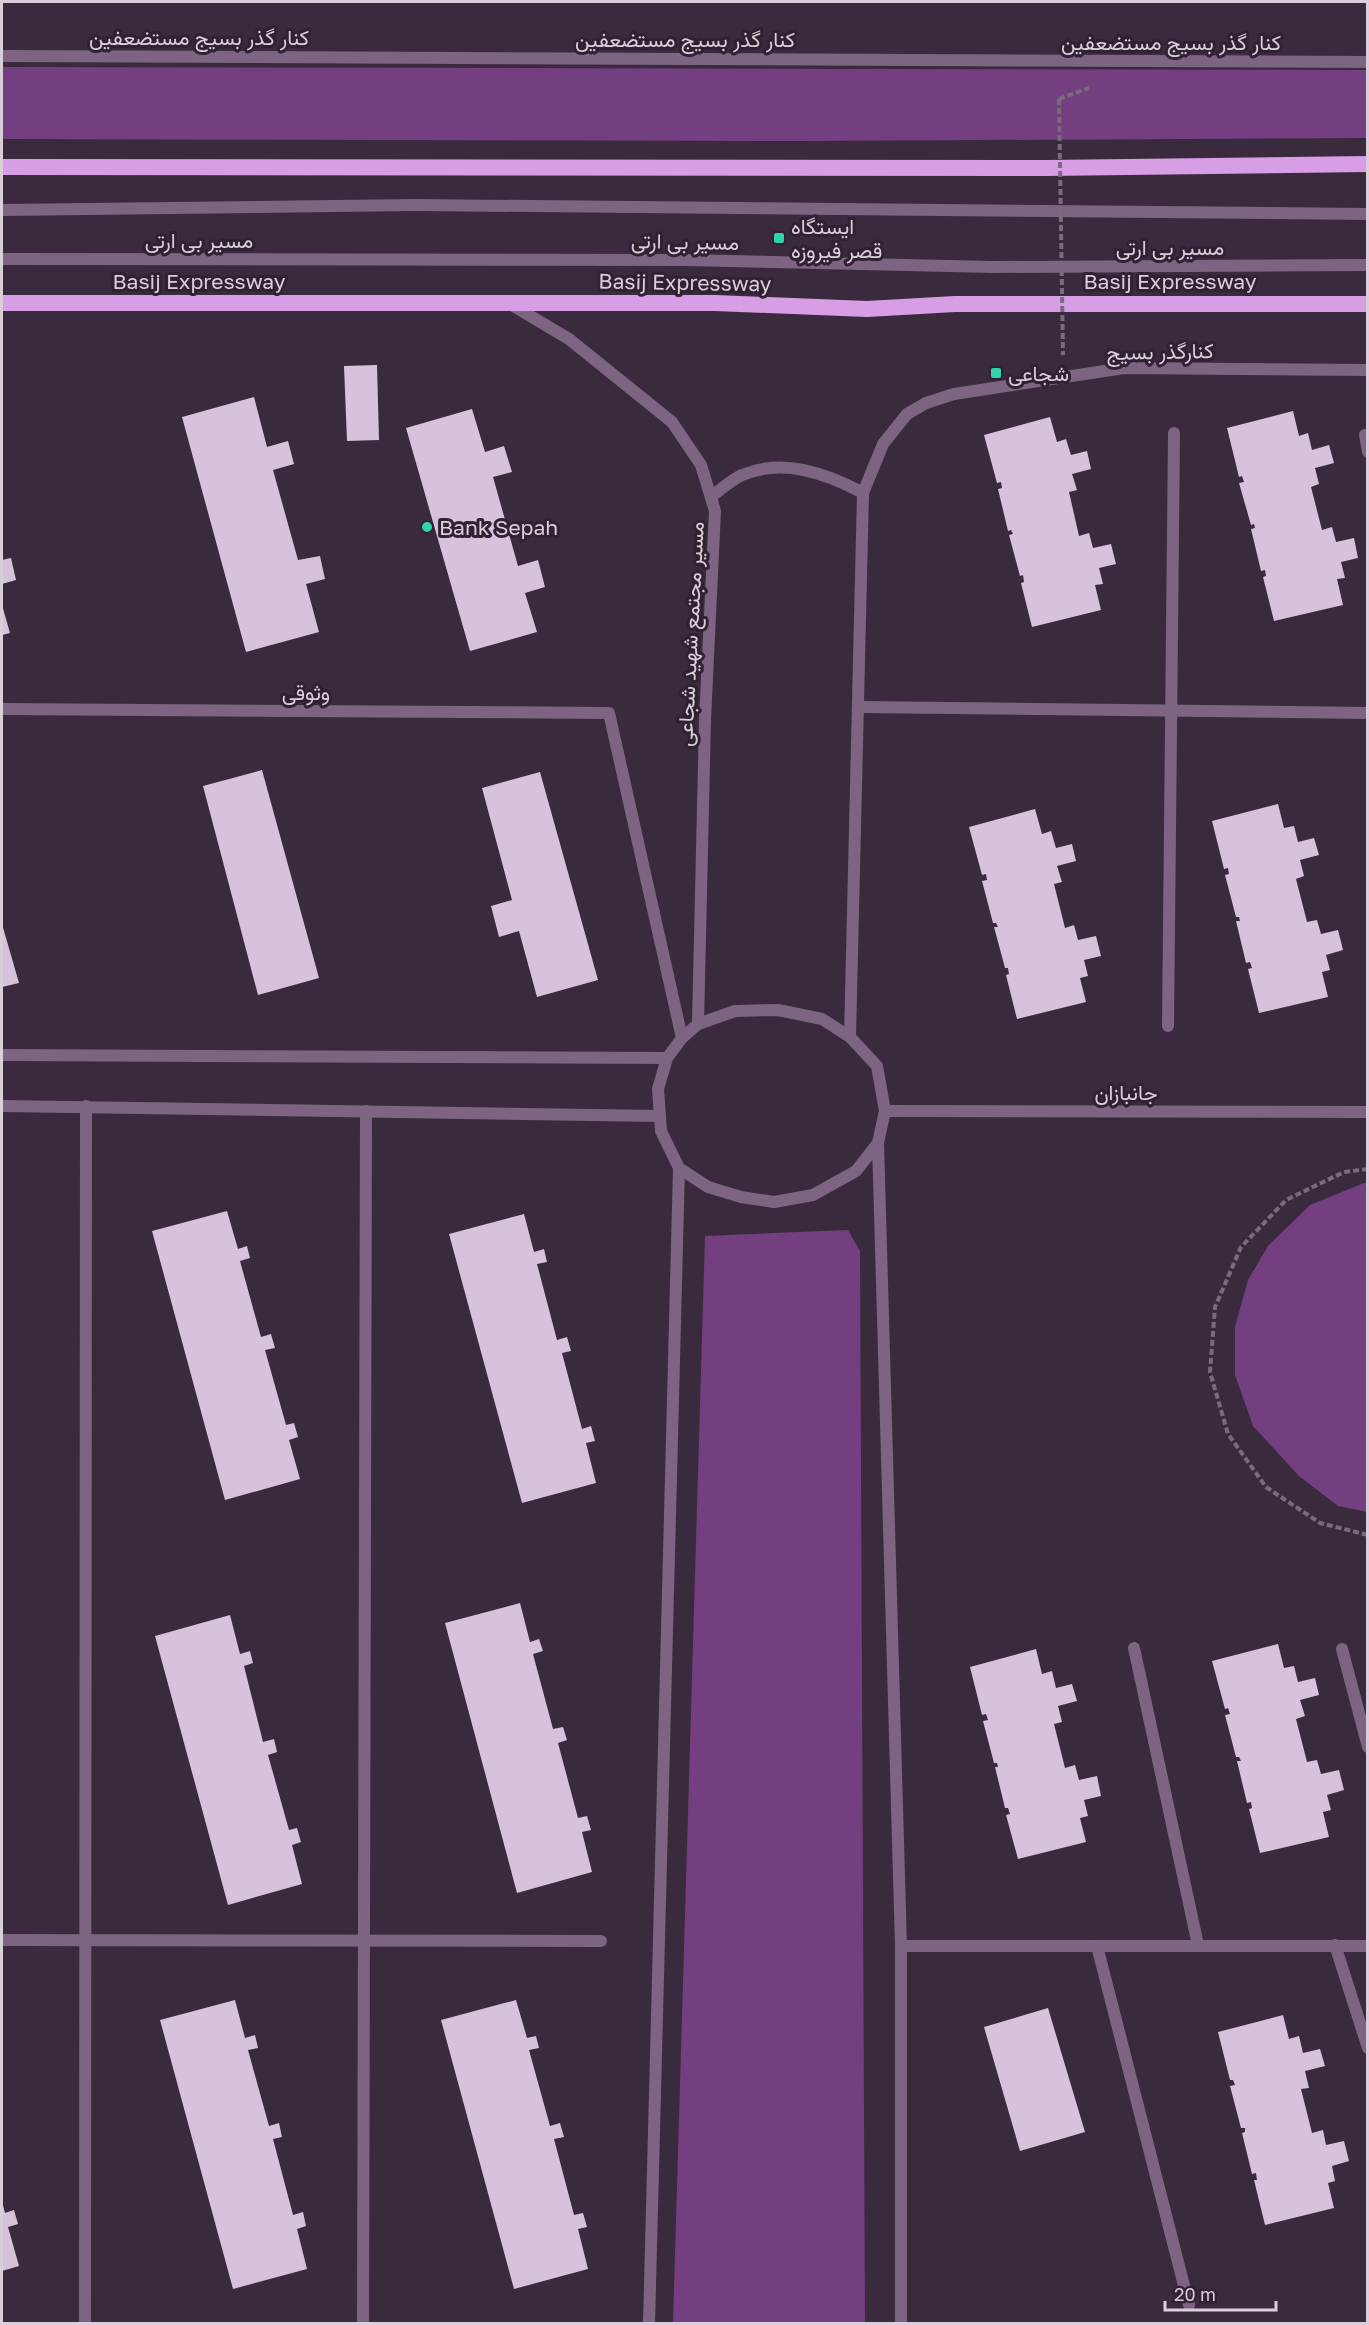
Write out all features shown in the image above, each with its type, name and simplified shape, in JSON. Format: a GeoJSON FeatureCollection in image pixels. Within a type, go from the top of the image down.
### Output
{"type":"FeatureCollection","features":[{"type":"Feature","properties":{"kind":"highway"},"geometry":{"type":"LineString","coordinates":[[2,167],[1046,168],[1368,164]]}},
{"type":"Feature","properties":{"kind":"highway","name":"Basij Expressway"},"geometry":{"type":"LineString","coordinates":[[2,303],[715,303],[867,309],[955,304],[1368,304]]}},
{"type":"Feature","properties":{"kind":"street","name":"کنار گذر بسیج مستضعفین"},"geometry":{"type":"LineString","coordinates":[[2,56],[1368,62]]}},
{"type":"Feature","properties":{"kind":"street","name":"مسیر بی ارتی"},"geometry":{"type":"LineString","coordinates":[[2,210],[416,205],[1368,214]]}},
{"type":"Feature","properties":{"kind":"street","name":"مسیر بی ارتی"},"geometry":{"type":"LineString","coordinates":[[2,259],[684,260],[994,267],[1368,265]]}},
{"type":"Feature","properties":{"kind":"street","name":"مسیر مجتمع شهید شجاعی"},"geometry":{"type":"LineString","coordinates":[[509,303],[569,339],[672,422],[701,465],[715,511],[705,720],[698,1024]]}},
{"type":"Feature","properties":{"kind":"street","name":"کنارگذر بسیج"},"geometry":{"type":"LineString","coordinates":[[863,493],[883,444],[907,414],[926,403],[954,394],[1124,368],[1368,370]]}},
{"type":"Feature","properties":{"kind":"street"},"geometry":{"type":"LineString","coordinates":[[1168,1026],[1174,433]]}},
{"type":"Feature","properties":{"kind":"street"},"geometry":{"type":"LineString","coordinates":[[1365,435],[1368,452]]}},
{"type":"Feature","properties":{"kind":"street"},"geometry":{"type":"LineString","coordinates":[[711,497],[739,476],[766,467],[805,469],[840,480],[863,493],[860,707],[850,1037]]}},
{"type":"Feature","properties":{"kind":"street"},"geometry":{"type":"LineString","coordinates":[[860,707],[1368,713]]}},
{"type":"Feature","properties":{"kind":"street","name":"وثوقی"},"geometry":{"type":"LineString","coordinates":[[2,709],[609,713],[682,1038]]}},
{"type":"Feature","properties":{"kind":"street"},"geometry":{"type":"LineString","coordinates":[[649,2324],[679,1168],[661,1131],[658,1089],[667,1058],[682,1038],[698,1024],[735,1011],[778,1010],[822,1019],[850,1037],[877,1066],[885,1111],[878,1143],[900,1946],[901,2324]]}},
{"type":"Feature","properties":{"kind":"street"},"geometry":{"type":"LineString","coordinates":[[2,1055],[667,1058]]}},
{"type":"Feature","properties":{"kind":"street"},"geometry":{"type":"LineString","coordinates":[[2,1106],[660,1116]]}},
{"type":"Feature","properties":{"kind":"street"},"geometry":{"type":"LineString","coordinates":[[85,2324],[86,1106]]}},
{"type":"Feature","properties":{"kind":"street"},"geometry":{"type":"LineString","coordinates":[[363,2324],[366,1111]]}},
{"type":"Feature","properties":{"kind":"street","name":"جانبازان"},"geometry":{"type":"LineString","coordinates":[[885,1111],[1368,1112]]}},
{"type":"Feature","properties":{"kind":"street"},"geometry":{"type":"LineString","coordinates":[[679,1168],[708,1187],[741,1197],[774,1202],[813,1195],[856,1172],[878,1143]]}},
{"type":"Feature","properties":{"kind":"street"},"geometry":{"type":"LineString","coordinates":[[1134,1648],[1198,1945]]}},
{"type":"Feature","properties":{"kind":"street"},"geometry":{"type":"LineString","coordinates":[[1342,1649],[1368,1747]]}},
{"type":"Feature","properties":{"kind":"street"},"geometry":{"type":"LineString","coordinates":[[2,1940],[601,1941]]}},
{"type":"Feature","properties":{"kind":"street"},"geometry":{"type":"LineString","coordinates":[[900,1946],[1368,1946]]}},
{"type":"Feature","properties":{"kind":"street"},"geometry":{"type":"LineString","coordinates":[[1097,1946],[1189,2305]]}},
{"type":"Feature","properties":{"kind":"street"},"geometry":{"type":"LineString","coordinates":[[1335,1946],[1368,2048]]}},
{"type":"Feature","properties":{"kind":"path"},"geometry":{"type":"LineString","coordinates":[[1059,99],[1063,355]]}},
{"type":"Feature","properties":{"kind":"path"},"geometry":{"type":"LineString","coordinates":[[1368,1169],[1344,1172],[1286,1200],[1241,1247],[1215,1306],[1210,1372],[1228,1434],[1266,1487],[1320,1523],[1368,1535]]}},
{"type":"Feature","properties":{"kind":"shaded area"},"geometry":{"type":"Polygon","coordinates":[[[2,67],[1367,70],[1367,138],[806,141],[2,139],[2,67]]]}},
{"type":"Feature","properties":{"kind":"shaded area"},"geometry":{"type":"Polygon","coordinates":[[[1368,1183],[1367,1512],[1338,1506],[1299,1476],[1253,1426],[1235,1375],[1235,1327],[1248,1280],[1268,1246],[1310,1205],[1368,1183]]]}},
{"type":"Feature","properties":{"kind":"shaded area"},"geometry":{"type":"Polygon","coordinates":[[[848,1230],[860,1251],[865,2323],[673,2323],[705,1236],[848,1230]]]}},
{"type":"Feature","properties":{"kind":"building"},"geometry":{"type":"Polygon","coordinates":[[[377,365],[379,440],[347,441],[344,366],[377,365]]]}},
{"type":"Feature","properties":{"kind":"building"},"geometry":{"type":"Polygon","coordinates":[[[254,397],[267,447],[288,441],[294,464],[273,470],[298,560],[320,556],[325,579],[306,584],[319,632],[246,652],[182,417],[254,397]]]}},
{"type":"Feature","properties":{"kind":"building"},"geometry":{"type":"Polygon","coordinates":[[[472,409],[485,452],[504,446],[512,472],[493,477],[518,566],[538,560],[545,587],[525,593],[537,632],[470,651],[406,428],[472,409]]]}},
{"type":"Feature","properties":{"kind":"building"},"geometry":{"type":"Polygon","coordinates":[[[1293,411],[1299,436],[1308,433],[1312,450],[1329,445],[1334,463],[1315,468],[1319,484],[1311,487],[1322,530],[1332,527],[1336,542],[1354,538],[1358,558],[1341,562],[1345,578],[1337,579],[1343,605],[1274,621],[1263,577],[1266,576],[1265,570],[1261,571],[1251,529],[1255,528],[1254,524],[1251,525],[1239,483],[1244,482],[1242,476],[1239,477],[1227,428],[1293,411]]]}},
{"type":"Feature","properties":{"kind":"building"},"geometry":{"type":"Polygon","coordinates":[[[1050,417],[1057,442],[1066,439],[1071,455],[1087,451],[1091,469],[1072,474],[1077,490],[1069,492],[1079,536],[1089,533],[1093,548],[1111,544],[1116,564],[1099,568],[1103,584],[1095,585],[1101,610],[1032,627],[1021,583],[1024,582],[1023,575],[1020,576],[1009,535],[1013,534],[1011,530],[1008,531],[998,489],[1002,488],[1001,482],[997,483],[984,435],[1050,417]]]}},
{"type":"Feature","properties":{"kind":"building"},"geometry":{"type":"Polygon","coordinates":[[[11,558],[16,580],[2,584],[2,560],[11,558]]]}},
{"type":"Feature","properties":{"kind":"building"},"geometry":{"type":"Polygon","coordinates":[[[2,605],[10,633],[2,635],[2,605]]]}},
{"type":"Feature","properties":{"kind":"building"},"geometry":{"type":"Polygon","coordinates":[[[262,770],[319,978],[258,995],[203,786],[262,770]]]}},
{"type":"Feature","properties":{"kind":"building"},"geometry":{"type":"Polygon","coordinates":[[[540,772],[598,980],[537,997],[519,931],[499,937],[491,906],[512,900],[482,788],[540,772]]]}},
{"type":"Feature","properties":{"kind":"building"},"geometry":{"type":"Polygon","coordinates":[[[1278,804],[1284,828],[1294,826],[1298,842],[1314,838],[1319,855],[1300,860],[1304,876],[1296,879],[1307,922],[1317,920],[1321,934],[1338,930],[1343,950],[1326,955],[1330,970],[1322,972],[1328,997],[1259,1013],[1248,969],[1252,968],[1250,962],[1246,963],[1236,921],[1240,921],[1239,917],[1236,917],[1225,875],[1229,874],[1228,868],[1224,869],[1212,821],[1278,804]]]}},
{"type":"Feature","properties":{"kind":"building"},"geometry":{"type":"Polygon","coordinates":[[[1035,809],[1042,834],[1051,831],[1056,848],[1072,844],[1076,861],[1057,866],[1062,882],[1054,884],[1065,928],[1074,925],[1078,940],[1096,936],[1101,956],[1084,960],[1088,976],[1080,978],[1086,1002],[1017,1019],[1006,975],[1009,974],[1008,968],[1005,968],[994,927],[998,927],[996,923],[993,923],[982,881],[987,880],[986,874],[982,875],[969,827],[1035,809]]]}},
{"type":"Feature","properties":{"kind":"building"},"geometry":{"type":"Polygon","coordinates":[[[2,924],[19,983],[2,987],[2,924]]]}},
{"type":"Feature","properties":{"kind":"building"},"geometry":{"type":"Polygon","coordinates":[[[227,1211],[238,1249],[247,1246],[250,1258],[240,1261],[261,1337],[271,1334],[275,1348],[265,1350],[286,1425],[294,1423],[298,1437],[289,1440],[300,1479],[225,1500],[152,1231],[227,1211]]]}},
{"type":"Feature","properties":{"kind":"building"},"geometry":{"type":"Polygon","coordinates":[[[524,1214],[534,1252],[544,1249],[547,1262],[537,1264],[557,1340],[567,1337],[571,1351],[562,1353],[582,1429],[591,1426],[595,1441],[586,1443],[596,1483],[522,1503],[449,1234],[524,1214]]]}},
{"type":"Feature","properties":{"kind":"building"},"geometry":{"type":"Polygon","coordinates":[[[520,1603],[530,1642],[539,1639],[543,1651],[533,1654],[553,1729],[563,1727],[567,1740],[558,1743],[578,1818],[587,1816],[591,1830],[582,1832],[592,1872],[517,1893],[445,1623],[520,1603]]]}},
{"type":"Feature","properties":{"kind":"building"},"geometry":{"type":"Polygon","coordinates":[[[230,1615],[240,1654],[250,1651],[253,1663],[244,1666],[263,1742],[274,1739],[277,1752],[268,1755],[289,1830],[297,1828],[301,1842],[292,1845],[302,1884],[228,1905],[155,1636],[230,1615]]]}},
{"type":"Feature","properties":{"kind":"building"},"geometry":{"type":"Polygon","coordinates":[[[1278,1644],[1284,1668],[1294,1666],[1298,1682],[1315,1678],[1319,1695],[1300,1700],[1305,1716],[1296,1719],[1307,1762],[1317,1760],[1321,1774],[1339,1770],[1344,1790],[1327,1795],[1331,1810],[1323,1812],[1329,1837],[1260,1853],[1249,1809],[1252,1808],[1251,1802],[1247,1803],[1237,1761],[1241,1761],[1239,1757],[1236,1757],[1225,1715],[1230,1714],[1228,1708],[1225,1709],[1212,1661],[1278,1644]]]}},
{"type":"Feature","properties":{"kind":"building"},"geometry":{"type":"Polygon","coordinates":[[[1036,1649],[1042,1674],[1052,1671],[1056,1688],[1072,1684],[1077,1701],[1058,1706],[1062,1722],[1054,1724],[1065,1768],[1075,1765],[1079,1780],[1097,1776],[1101,1796],[1084,1800],[1088,1816],[1080,1818],[1086,1842],[1018,1859],[1006,1815],[1010,1814],[1008,1808],[1005,1808],[995,1767],[998,1767],[997,1763],[994,1763],[983,1721],[988,1720],[986,1714],[982,1715],[970,1667],[1036,1649]]]}},
{"type":"Feature","properties":{"kind":"building"},"geometry":{"type":"Polygon","coordinates":[[[235,2000],[245,2038],[255,2035],[258,2048],[248,2050],[269,2126],[279,2123],[282,2137],[273,2139],[293,2215],[303,2212],[306,2226],[297,2229],[307,2269],[233,2289],[160,2020],[235,2000]]]}},
{"type":"Feature","properties":{"kind":"building"},"geometry":{"type":"Polygon","coordinates":[[[516,2000],[527,2038],[536,2036],[539,2048],[529,2050],[550,2126],[560,2123],[564,2137],[554,2139],[574,2215],[583,2213],[587,2227],[578,2229],[588,2269],[514,2289],[441,2020],[516,2000]]]}},
{"type":"Feature","properties":{"kind":"building"},"geometry":{"type":"Polygon","coordinates":[[[1048,2008],[1085,2132],[1020,2151],[984,2027],[1048,2008]]]}},
{"type":"Feature","properties":{"kind":"building"},"geometry":{"type":"Polygon","coordinates":[[[1283,2015],[1289,2039],[1299,2036],[1303,2053],[1320,2049],[1325,2066],[1305,2071],[1309,2088],[1301,2089],[1312,2133],[1323,2130],[1326,2145],[1344,2141],[1349,2161],[1332,2166],[1335,2181],[1328,2183],[1334,2208],[1265,2225],[1254,2180],[1257,2180],[1256,2173],[1252,2174],[1242,2133],[1245,2132],[1245,2128],[1241,2128],[1230,2086],[1235,2085],[1233,2080],[1230,2080],[1218,2032],[1283,2015]]]}},
{"type":"Feature","properties":{"kind":"building"},"geometry":{"type":"Polygon","coordinates":[[[2,2202],[5,2213],[14,2210],[18,2224],[8,2227],[19,2266],[2,2271],[2,2202]]]}},
{"type":"Feature","properties":{"kind":"place","name":"ایستگاه قصر فیروزه"},"geometry":{"type":"Point","coordinates":[779,238]}},
{"type":"Feature","properties":{"kind":"place","name":"شجاعی"},"geometry":{"type":"Point","coordinates":[996,373]}},
{"type":"Feature","properties":{"kind":"place","name":"Bank Sepah"},"geometry":{"type":"Point","coordinates":[427,527]}}]}
